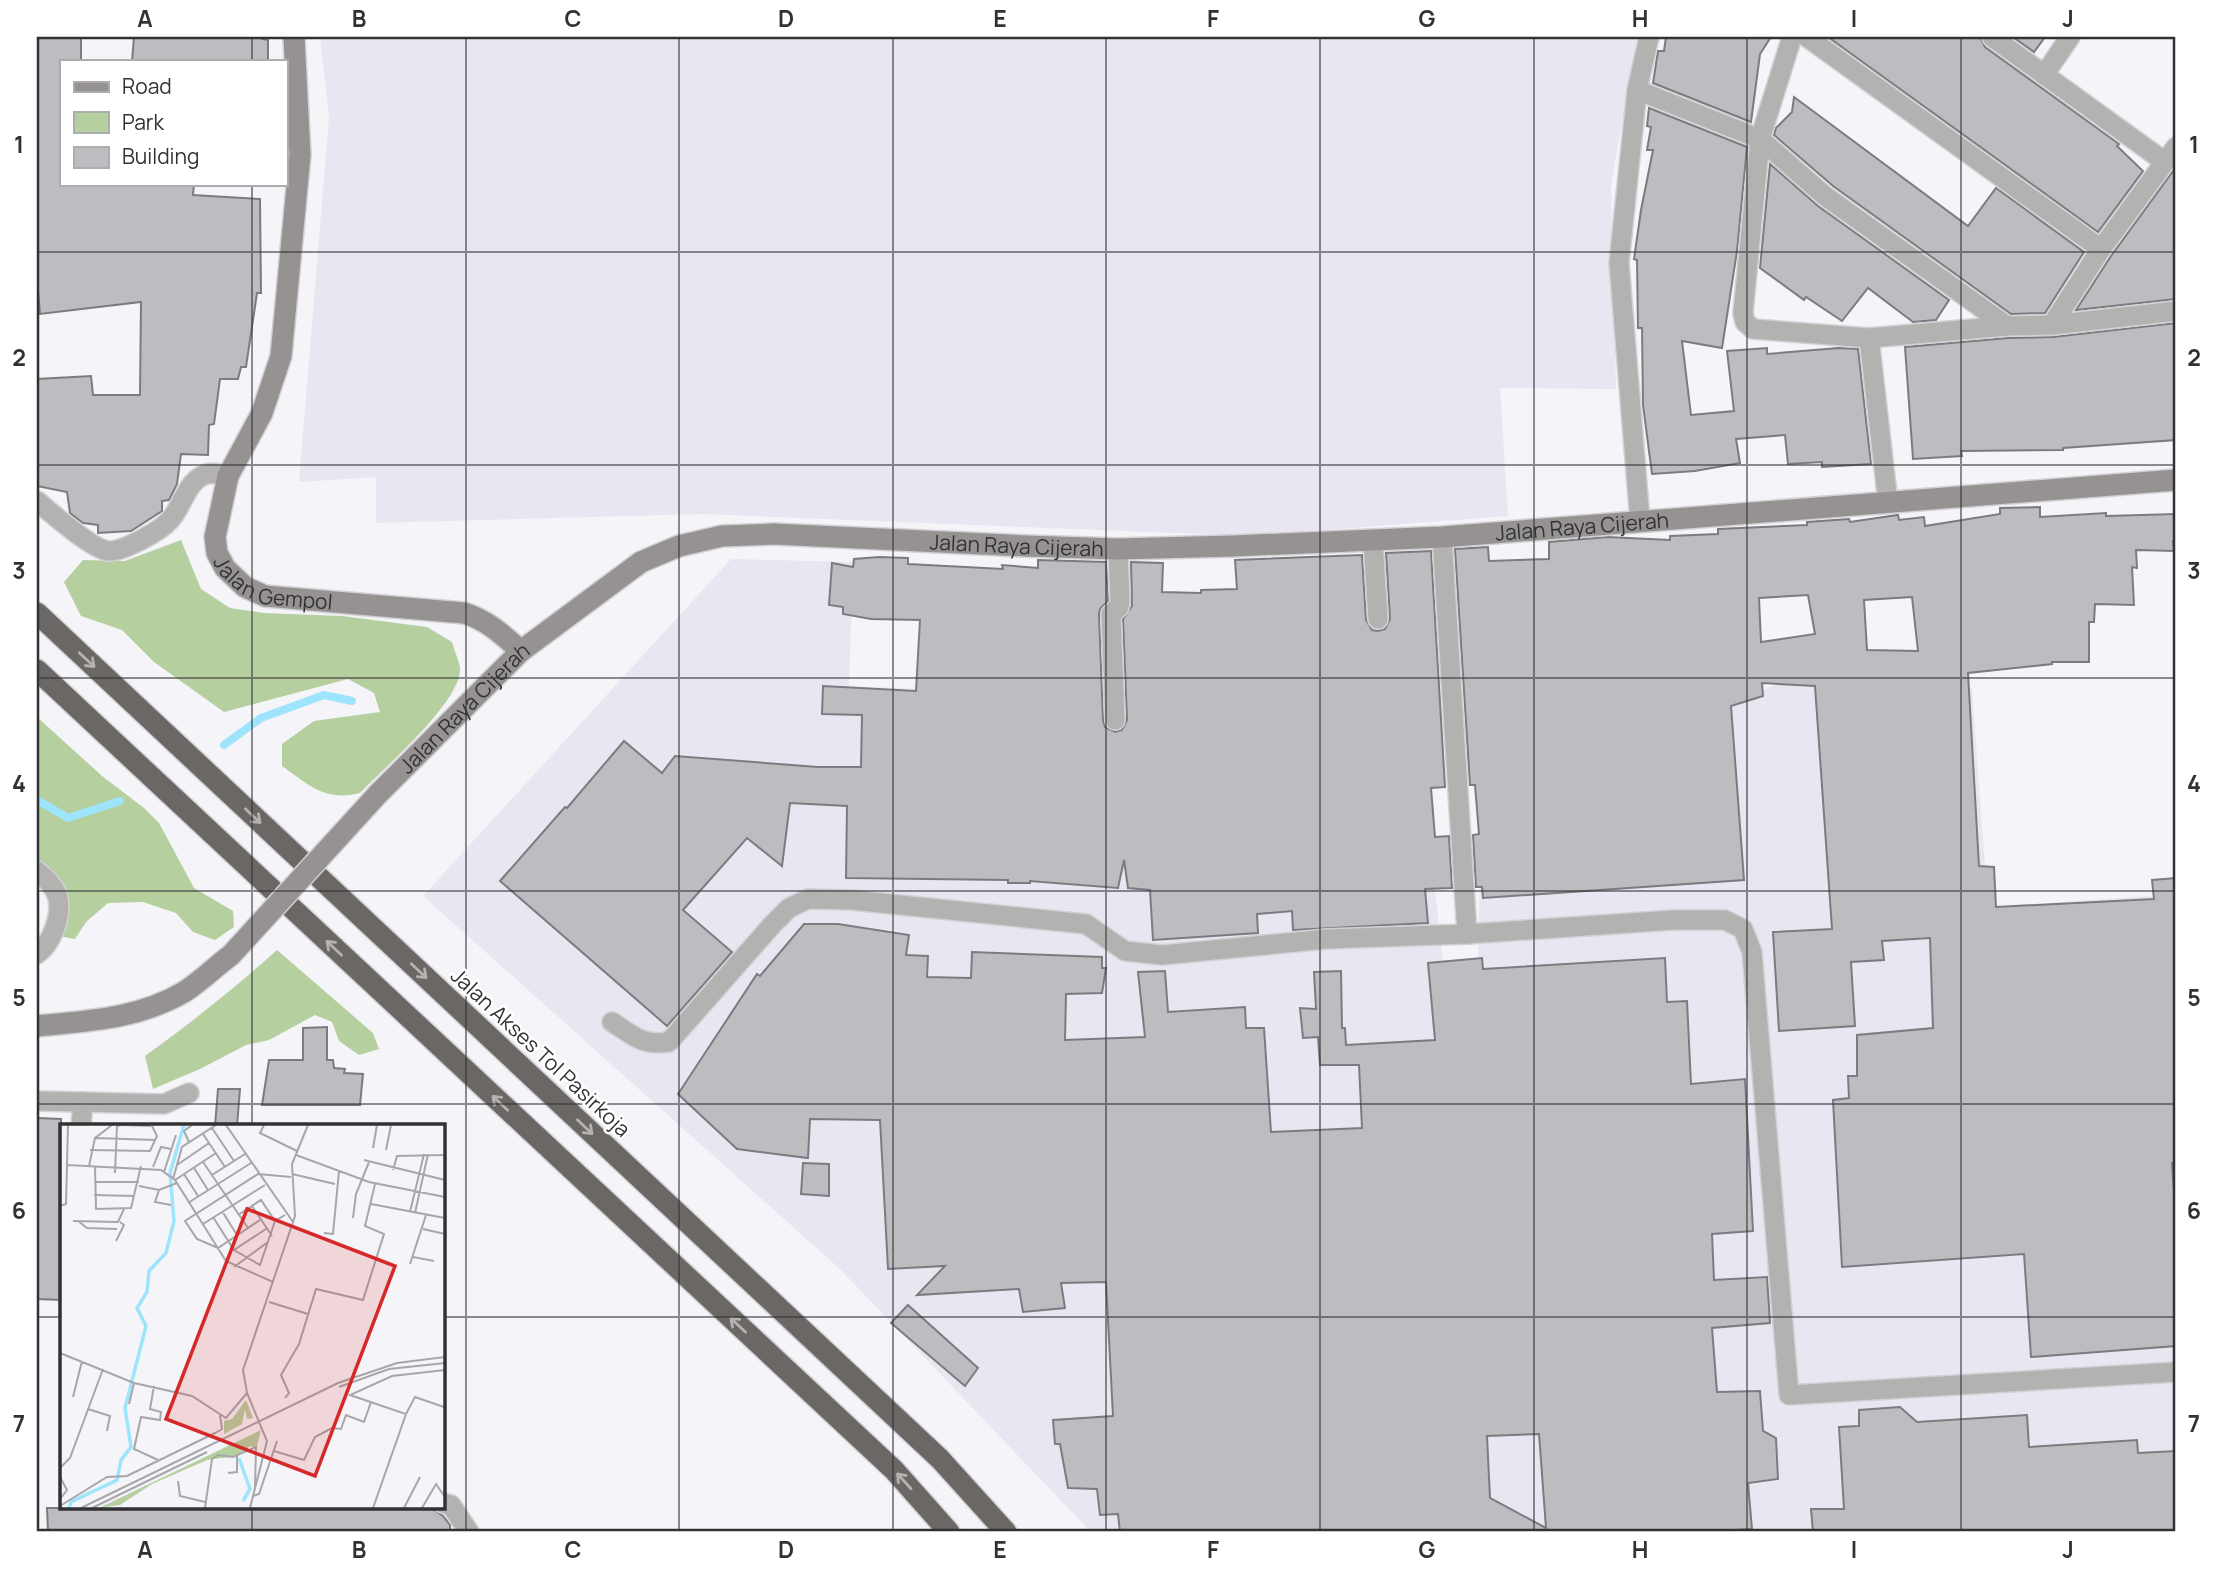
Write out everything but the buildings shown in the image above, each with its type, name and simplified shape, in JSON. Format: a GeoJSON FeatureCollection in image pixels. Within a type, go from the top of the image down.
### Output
{"type":"FeatureCollection","features":[{"type":"Feature","properties":{"kind":"highway","name":"Jalan Akses Tol Pasirkoja"},"geometry":{"type":"LineString","coordinates":[[37,613],[940,1459],[1006,1532]]}},
{"type":"Feature","properties":{"kind":"highway"},"geometry":{"type":"LineString","coordinates":[[37,670],[894,1470],[949,1532]]}},
{"type":"Feature","properties":{"kind":"main road","name":"Jalan Gempol"},"geometry":{"type":"LineString","coordinates":[[294,37],[300,155],[281,356],[262,413],[228,476],[215,537],[217,553],[225,568],[245,587],[265,596],[464,613],[496,628],[521,651]]}},
{"type":"Feature","properties":{"kind":"main road","name":"Jalan Raya Cijerah"},"geometry":{"type":"LineString","coordinates":[[37,1026],[122,1017],[150,1008],[184,991],[231,955],[378,794],[521,651],[640,562],[679,546],[722,536],[774,534],[1118,549],[1442,537],[2176,480]]}},
{"type":"Feature","properties":{"kind":"street"},"geometry":{"type":"LineString","coordinates":[[1640,521],[1619,263],[1637,90],[1649,37]]}},
{"type":"Feature","properties":{"kind":"street"},"geometry":{"type":"LineString","coordinates":[[1792,37],[1760,139],[1743,313],[1745,322],[1752,329],[1869,338],[2007,326],[2052,325],[2176,311]]}},
{"type":"Feature","properties":{"kind":"street"},"geometry":{"type":"LineString","coordinates":[[1807,37],[2101,249]]}},
{"type":"Feature","properties":{"kind":"street"},"geometry":{"type":"LineString","coordinates":[[1992,37],[2044,75],[2171,154],[2101,249],[2052,325]]}},
{"type":"Feature","properties":{"kind":"street"},"geometry":{"type":"LineString","coordinates":[[2044,75],[2070,37]]}},
{"type":"Feature","properties":{"kind":"street"},"geometry":{"type":"LineString","coordinates":[[1637,90],[1760,139],[1825,196],[2007,326]]}},
{"type":"Feature","properties":{"kind":"street"},"geometry":{"type":"LineString","coordinates":[[1869,338],[1888,503]]}},
{"type":"Feature","properties":{"kind":"street"},"geometry":{"type":"LineString","coordinates":[[37,501],[94,546],[107,551],[119,549],[149,535],[170,520],[194,482],[202,476],[212,473],[228,476]]}},
{"type":"Feature","properties":{"kind":"street"},"geometry":{"type":"LineString","coordinates":[[1442,537],[1466,934]]}},
{"type":"Feature","properties":{"kind":"street"},"geometry":{"type":"LineString","coordinates":[[1373,540],[1378,619]]}},
{"type":"Feature","properties":{"kind":"street"},"geometry":{"type":"LineString","coordinates":[[1115,720],[1111,614],[1120,603],[1118,549]]}},
{"type":"Feature","properties":{"kind":"street"},"geometry":{"type":"LineString","coordinates":[[37,871],[55,890],[58,913],[54,929],[43,950],[37,954]]}},
{"type":"Feature","properties":{"kind":"street"},"geometry":{"type":"LineString","coordinates":[[612,1022],[653,1045],[669,1042],[773,924],[789,908],[808,899],[851,900],[1086,924],[1125,951],[1147,955],[1327,939],[1725,919],[1743,929],[1752,952],[1755,973],[1789,1395],[2176,1372]]}},
{"type":"Feature","properties":{"kind":"street"},"geometry":{"type":"LineString","coordinates":[[37,1101],[164,1104],[189,1093]]}},
{"type":"Feature","properties":{"kind":"street"},"geometry":{"type":"LineString","coordinates":[[81,1124],[83,1102]]}},
{"type":"Feature","properties":{"kind":"street"},"geometry":{"type":"LineString","coordinates":[[444,1503],[451,1505],[469,1532]]}},
{"type":"Feature","properties":{"kind":"shaded area"},"geometry":{"type":"Polygon","coordinates":[[[320,37],[1637,37],[1611,185],[1616,389],[1500,388],[1508,516],[1248,536],[702,514],[376,523],[376,477],[299,482],[329,117],[320,37]]]}},
{"type":"Feature","properties":{"kind":"shaded area"},"geometry":{"type":"Polygon","coordinates":[[[731,559],[853,562],[849,686],[1104,697],[1106,810],[1427,820],[1443,960],[1478,961],[1483,728],[1715,710],[1777,684],[1972,688],[1988,907],[2176,894],[2176,1532],[1091,1532],[841,1270],[423,896],[731,559]]]}},
{"type":"Feature","properties":{"kind":"green space"},"geometry":{"type":"Polygon","coordinates":[[[181,540],[201,589],[230,608],[264,613],[342,616],[427,627],[452,642],[459,662],[457,682],[449,698],[419,734],[360,793],[337,795],[309,785],[282,766],[282,744],[314,721],[380,712],[374,693],[348,679],[224,712],[154,662],[122,630],[81,616],[64,582],[83,560],[125,561],[181,540]]]}},
{"type":"Feature","properties":{"kind":"green space"},"geometry":{"type":"Polygon","coordinates":[[[37,717],[159,823],[194,888],[233,911],[234,927],[215,940],[193,932],[176,913],[143,902],[108,903],[86,922],[75,939],[42,933],[52,899],[51,869],[37,868],[37,717]]]}},
{"type":"Feature","properties":{"kind":"green space"},"geometry":{"type":"Polygon","coordinates":[[[277,950],[373,1033],[379,1049],[359,1055],[339,1041],[332,1022],[315,1015],[269,1040],[246,1045],[153,1089],[145,1056],[212,1005],[277,950]]]}},
{"type":"Feature","properties":{"kind":"waterway"},"geometry":{"type":"LineString","coordinates":[[224,745],[261,718],[324,695],[352,701]]}},
{"type":"Feature","properties":{"kind":"waterway"},"geometry":{"type":"LineString","coordinates":[[37,800],[68,818],[120,801]]}}]}
